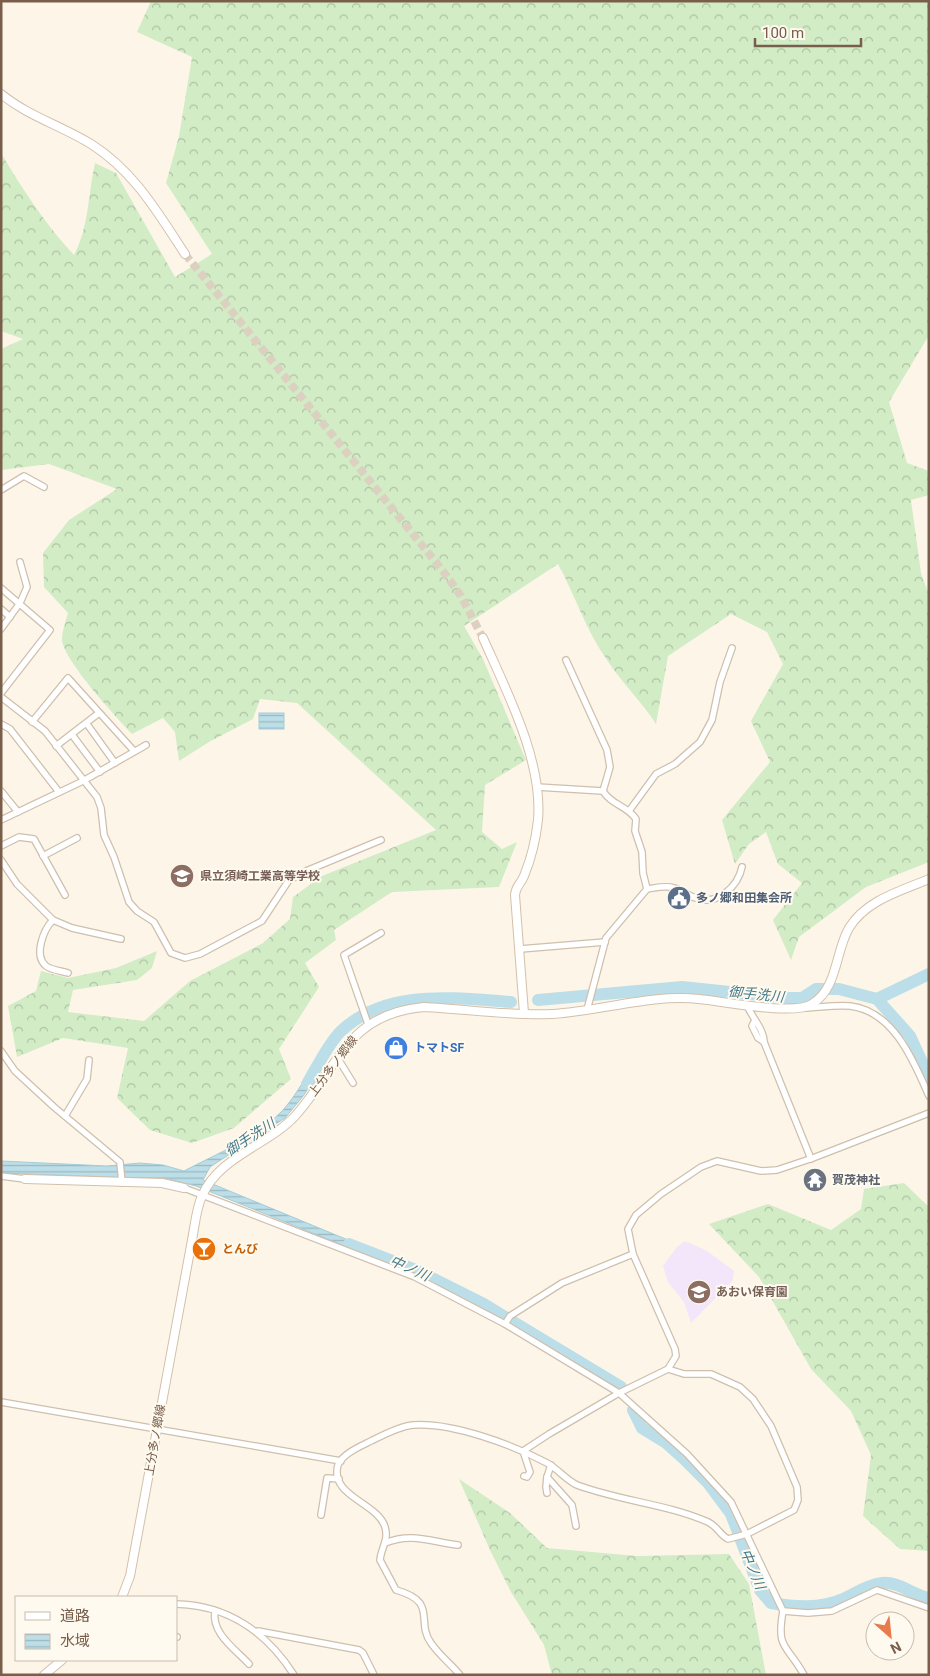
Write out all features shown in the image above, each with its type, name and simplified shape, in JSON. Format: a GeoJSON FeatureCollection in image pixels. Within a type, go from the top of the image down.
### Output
{"type":"FeatureCollection","features":[{"type":"Feature","properties":{"kind":"main road"},"geometry":{"type":"LineString","coordinates":[[1,94],[27,112],[81,138],[120,165],[143,191],[185,254]]}},
{"type":"Feature","properties":{"kind":"main road"},"geometry":{"type":"LineString","coordinates":[[483,638],[528,747],[537,787],[536,831],[525,875],[515,887],[524,1013]]}},
{"type":"Feature","properties":{"kind":"main road"},"geometry":{"type":"LineString","coordinates":[[804,1008],[816,1001],[832,979],[843,942],[849,928],[858,917],[879,900],[929,879]]}},
{"type":"Feature","properties":{"kind":"main road","name":"上分多ノ郷線"},"geometry":{"type":"LineString","coordinates":[[122,1596],[130,1576],[192,1240],[204,1192],[212,1181],[236,1159],[278,1131],[290,1120],[337,1057],[367,1022],[396,1011],[424,1007],[552,1014],[588,1007],[678,998],[747,1005],[804,1008]]}},
{"type":"Feature","properties":{"kind":"main road"},"geometry":{"type":"LineString","coordinates":[[25,1179],[121,1180],[162,1183],[184,1188]]}},
{"type":"Feature","properties":{"kind":"main road"},"geometry":{"type":"LineString","coordinates":[[44,1675],[61,1661]]}},
{"type":"Feature","properties":{"kind":"street"},"geometry":{"type":"LineString","coordinates":[[1,490],[24,476],[44,487]]}},
{"type":"Feature","properties":{"kind":"street"},"geometry":{"type":"LineString","coordinates":[[1,628],[20,603],[27,587],[20,562]]}},
{"type":"Feature","properties":{"kind":"street"},"geometry":{"type":"LineString","coordinates":[[1,588],[48,628],[49,634],[1,695],[43,730],[100,802],[104,835],[114,857],[129,902],[137,911],[154,922],[167,948],[177,957],[185,958],[200,954],[253,927],[262,921],[289,880],[306,870],[381,840]]}},
{"type":"Feature","properties":{"kind":"street"},"geometry":{"type":"LineString","coordinates":[[1,609],[10,617]]}},
{"type":"Feature","properties":{"kind":"street"},"geometry":{"type":"LineString","coordinates":[[629,811],[656,774],[675,764],[700,742],[712,720],[720,682],[732,648]]}},
{"type":"Feature","properties":{"kind":"street"},"geometry":{"type":"LineString","coordinates":[[566,660],[607,750],[610,767],[603,791]]}},
{"type":"Feature","properties":{"kind":"street"},"geometry":{"type":"LineString","coordinates":[[32,722],[68,678],[134,751]]}},
{"type":"Feature","properties":{"kind":"street"},"geometry":{"type":"LineString","coordinates":[[56,746],[72,736],[99,713]]}},
{"type":"Feature","properties":{"kind":"street"},"geometry":{"type":"LineString","coordinates":[[1,724],[10,729],[59,792]]}},
{"type":"Feature","properties":{"kind":"street"},"geometry":{"type":"LineString","coordinates":[[87,724],[115,763]]}},
{"type":"Feature","properties":{"kind":"street"},"geometry":{"type":"LineString","coordinates":[[72,736],[100,772]]}},
{"type":"Feature","properties":{"kind":"street"},"geometry":{"type":"LineString","coordinates":[[1,820],[83,781],[146,745]]}},
{"type":"Feature","properties":{"kind":"street"},"geometry":{"type":"LineString","coordinates":[[537,787],[603,791]]}},
{"type":"Feature","properties":{"kind":"street"},"geometry":{"type":"LineString","coordinates":[[1,791],[18,812]]}},
{"type":"Feature","properties":{"kind":"street"},"geometry":{"type":"LineString","coordinates":[[603,791],[608,798],[629,811],[636,819],[635,831],[642,852],[643,873],[647,889]]}},
{"type":"Feature","properties":{"kind":"street"},"geometry":{"type":"LineString","coordinates":[[1,846],[13,839],[31,837],[34,839],[65,895]]}},
{"type":"Feature","properties":{"kind":"street"},"geometry":{"type":"LineString","coordinates":[[43,856],[77,838]]}},
{"type":"Feature","properties":{"kind":"street"},"geometry":{"type":"LineString","coordinates":[[1,860],[17,884],[53,920],[121,939]]}},
{"type":"Feature","properties":{"kind":"street"},"geometry":{"type":"LineString","coordinates":[[588,1007],[608,935],[647,889],[674,887],[697,899],[708,899],[731,890],[740,877],[742,867]]}},
{"type":"Feature","properties":{"kind":"street"},"geometry":{"type":"LineString","coordinates":[[53,920],[46,926],[41,938],[43,961],[47,966],[68,973]]}},
{"type":"Feature","properties":{"kind":"street"},"geometry":{"type":"LineString","coordinates":[[367,1022],[344,955],[381,933]]}},
{"type":"Feature","properties":{"kind":"street"},"geometry":{"type":"LineString","coordinates":[[520,949],[605,942]]}},
{"type":"Feature","properties":{"kind":"street"},"geometry":{"type":"LineString","coordinates":[[747,1005],[754,1022],[752,1026],[758,1038],[764,1042],[812,1158]]}},
{"type":"Feature","properties":{"kind":"street"},"geometry":{"type":"LineString","coordinates":[[804,1008],[850,1006],[866,1011],[880,1019],[892,1030],[907,1051],[929,1096]]}},
{"type":"Feature","properties":{"kind":"street"},"geometry":{"type":"LineString","coordinates":[[1,1051],[15,1071],[120,1162],[121,1180]]}},
{"type":"Feature","properties":{"kind":"street"},"geometry":{"type":"LineString","coordinates":[[337,1057],[353,1083]]}},
{"type":"Feature","properties":{"kind":"street"},"geometry":{"type":"LineString","coordinates":[[65,1116],[87,1079],[89,1060]]}},
{"type":"Feature","properties":{"kind":"street"},"geometry":{"type":"LineString","coordinates":[[524,1451],[619,1393],[668,1369],[676,1356],[675,1349],[633,1254],[628,1230],[636,1215],[661,1194],[701,1167],[717,1160],[738,1167],[770,1171],[812,1158],[929,1113]]}},
{"type":"Feature","properties":{"kind":"street"},"geometry":{"type":"LineString","coordinates":[[1,1176],[25,1179]]}},
{"type":"Feature","properties":{"kind":"street"},"geometry":{"type":"LineString","coordinates":[[184,1188],[204,1192],[415,1277],[507,1321],[619,1393],[687,1454],[732,1502],[743,1535],[782,1607],[779,1629],[780,1639],[804,1675]]}},
{"type":"Feature","properties":{"kind":"street"},"geometry":{"type":"LineString","coordinates":[[507,1321],[562,1283],[633,1254]]}},
{"type":"Feature","properties":{"kind":"street"},"geometry":{"type":"LineString","coordinates":[[460,1675],[430,1642],[420,1603],[415,1598],[396,1590],[380,1560],[385,1543],[386,1528],[379,1514],[352,1497],[339,1480],[338,1466],[341,1461],[361,1446],[378,1437],[414,1424],[467,1430],[524,1451],[551,1465],[574,1484],[600,1493],[701,1520],[715,1526],[728,1539],[743,1535],[791,1512],[797,1504],[797,1487],[771,1426],[753,1400],[740,1387],[711,1374],[684,1374],[668,1369]]}},
{"type":"Feature","properties":{"kind":"street"},"geometry":{"type":"LineString","coordinates":[[1,1402],[157,1429],[163,1428],[341,1461]]}},
{"type":"Feature","properties":{"kind":"street"},"geometry":{"type":"LineString","coordinates":[[524,1451],[530,1472],[527,1477],[524,1476]]}},
{"type":"Feature","properties":{"kind":"street"},"geometry":{"type":"LineString","coordinates":[[547,1493],[547,1477],[551,1465]]}},
{"type":"Feature","properties":{"kind":"street"},"geometry":{"type":"LineString","coordinates":[[547,1477],[572,1505],[576,1526]]}},
{"type":"Feature","properties":{"kind":"street"},"geometry":{"type":"LineString","coordinates":[[321,1514],[327,1478],[339,1480]]}},
{"type":"Feature","properties":{"kind":"street"},"geometry":{"type":"LineString","coordinates":[[385,1543],[413,1536],[458,1545]]}},
{"type":"Feature","properties":{"kind":"street"},"geometry":{"type":"LineString","coordinates":[[782,1607],[808,1613],[832,1611],[877,1590],[929,1608]]}},
{"type":"Feature","properties":{"kind":"street"},"geometry":{"type":"LineString","coordinates":[[178,1604],[215,1611],[255,1630],[273,1645],[294,1675]]}},
{"type":"Feature","properties":{"kind":"street"},"geometry":{"type":"LineString","coordinates":[[215,1611],[213,1621],[218,1631],[249,1664]]}},
{"type":"Feature","properties":{"kind":"street"},"geometry":{"type":"LineString","coordinates":[[255,1630],[359,1650],[363,1653],[374,1675]]}},
{"type":"Feature","properties":{"kind":"shaded area","name":"あおい保育園"},"geometry":{"type":"Polygon","coordinates":[[[685,1241],[707,1251],[734,1271],[733,1280],[691,1323],[684,1302],[668,1282],[663,1266],[677,1247],[685,1241]]]}},
{"type":"Feature","properties":{"kind":"green space"},"geometry":{"type":"Polygon","coordinates":[[[151,1],[929,1],[929,335],[889,402],[907,463],[929,471],[929,495],[911,500],[921,573],[929,595],[929,862],[866,887],[799,937],[791,960],[773,920],[802,883],[778,864],[766,832],[749,844],[735,864],[722,820],[770,762],[751,721],[783,664],[767,632],[731,614],[668,656],[656,724],[600,649],[558,564],[464,626],[483,659],[526,760],[485,785],[482,832],[502,849],[517,842],[499,887],[392,892],[334,930],[336,940],[305,963],[319,987],[279,1049],[291,1079],[234,1128],[192,1143],[150,1130],[117,1098],[128,1048],[63,1038],[17,1057],[8,1006],[36,991],[41,971],[68,978],[116,968],[157,951],[152,968],[137,980],[73,990],[68,1012],[144,1021],[190,981],[263,943],[290,919],[293,897],[322,876],[436,830],[297,703],[260,699],[253,719],[209,742],[179,761],[175,732],[163,718],[132,734],[80,674],[71,660],[64,648],[62,639],[68,613],[44,587],[43,553],[69,520],[117,489],[49,464],[1,470],[1,349],[23,339],[1,331],[1,153],[35,206],[74,255],[83,233],[95,163],[116,173],[175,277],[212,254],[166,183],[179,136],[192,57],[137,32],[151,1]]]}},
{"type":"Feature","properties":{"kind":"green space"},"geometry":{"type":"Polygon","coordinates":[[[904,1183],[929,1207],[929,1551],[900,1549],[863,1516],[871,1455],[851,1411],[811,1369],[759,1277],[709,1224],[768,1204],[831,1230],[861,1209],[864,1189],[904,1183]]]}},
{"type":"Feature","properties":{"kind":"green space"},"geometry":{"type":"Polygon","coordinates":[[[459,1479],[510,1513],[547,1548],[637,1556],[729,1554],[749,1584],[766,1675],[552,1675],[544,1645],[511,1592],[490,1550],[459,1479]]]}},
{"type":"Feature","properties":{"kind":"water"},"geometry":{"type":"Polygon","coordinates":[[[259,713],[284,713],[284,729],[259,729],[259,713]]]}},
{"type":"Feature","properties":{"kind":"water"},"geometry":{"type":"Polygon","coordinates":[[[312,1067],[319,1071],[304,1095],[285,1118],[210,1167],[203,1180],[365,1247],[362,1253],[196,1186],[169,1179],[1,1173],[1,1161],[107,1166],[140,1163],[163,1165],[184,1171],[236,1145],[272,1121],[290,1101],[312,1067]]]}},
{"type":"Feature","properties":{"kind":"waterway"},"geometry":{"type":"LineString","coordinates":[[877,999],[929,974]]}},
{"type":"Feature","properties":{"kind":"waterway","name":"御手洗川"},"geometry":{"type":"LineString","coordinates":[[538,1000],[682,987],[788,998],[802,998],[816,989],[839,989],[877,999],[910,1036],[929,1077]]}},
{"type":"Feature","properties":{"kind":"waterway","name":"御手洗川"},"geometry":{"type":"LineString","coordinates":[[307,1084],[326,1050],[340,1032],[358,1018],[378,1008],[399,1002],[421,999],[444,998],[511,1002]]}},
{"type":"Feature","properties":{"kind":"waterway","name":"中ノ川"},"geometry":{"type":"LineString","coordinates":[[349,1244],[416,1270],[482,1303],[621,1387]]}},
{"type":"Feature","properties":{"kind":"waterway","name":"中ノ川"},"geometry":{"type":"LineString","coordinates":[[633,1410],[642,1428],[665,1442],[683,1458],[708,1483],[731,1514],[760,1590],[771,1603],[816,1606],[843,1599],[882,1583],[894,1584],[929,1598]]}},
{"type":"Feature","properties":{"kind":"tunnel"},"geometry":{"type":"LineString","coordinates":[[185,254],[443,571],[461,596],[483,638]]}},
{"type":"Feature","properties":{"kind":"place","name":"県立須崎工業高等学校"},"geometry":{"type":"Point","coordinates":[182,876]}},
{"type":"Feature","properties":{"kind":"place","name":"多ノ郷和田集会所"},"geometry":{"type":"Point","coordinates":[679,898]}},
{"type":"Feature","properties":{"kind":"place","name":"トマトSF"},"geometry":{"type":"Point","coordinates":[396,1048]}},
{"type":"Feature","properties":{"kind":"place","name":"賀茂神社"},"geometry":{"type":"Point","coordinates":[815,1180]}},
{"type":"Feature","properties":{"kind":"place","name":"とんび"},"geometry":{"type":"Point","coordinates":[204,1249]}},
{"type":"Feature","properties":{"kind":"place","name":"あおい保育園"},"geometry":{"type":"Point","coordinates":[699,1292]}}]}
